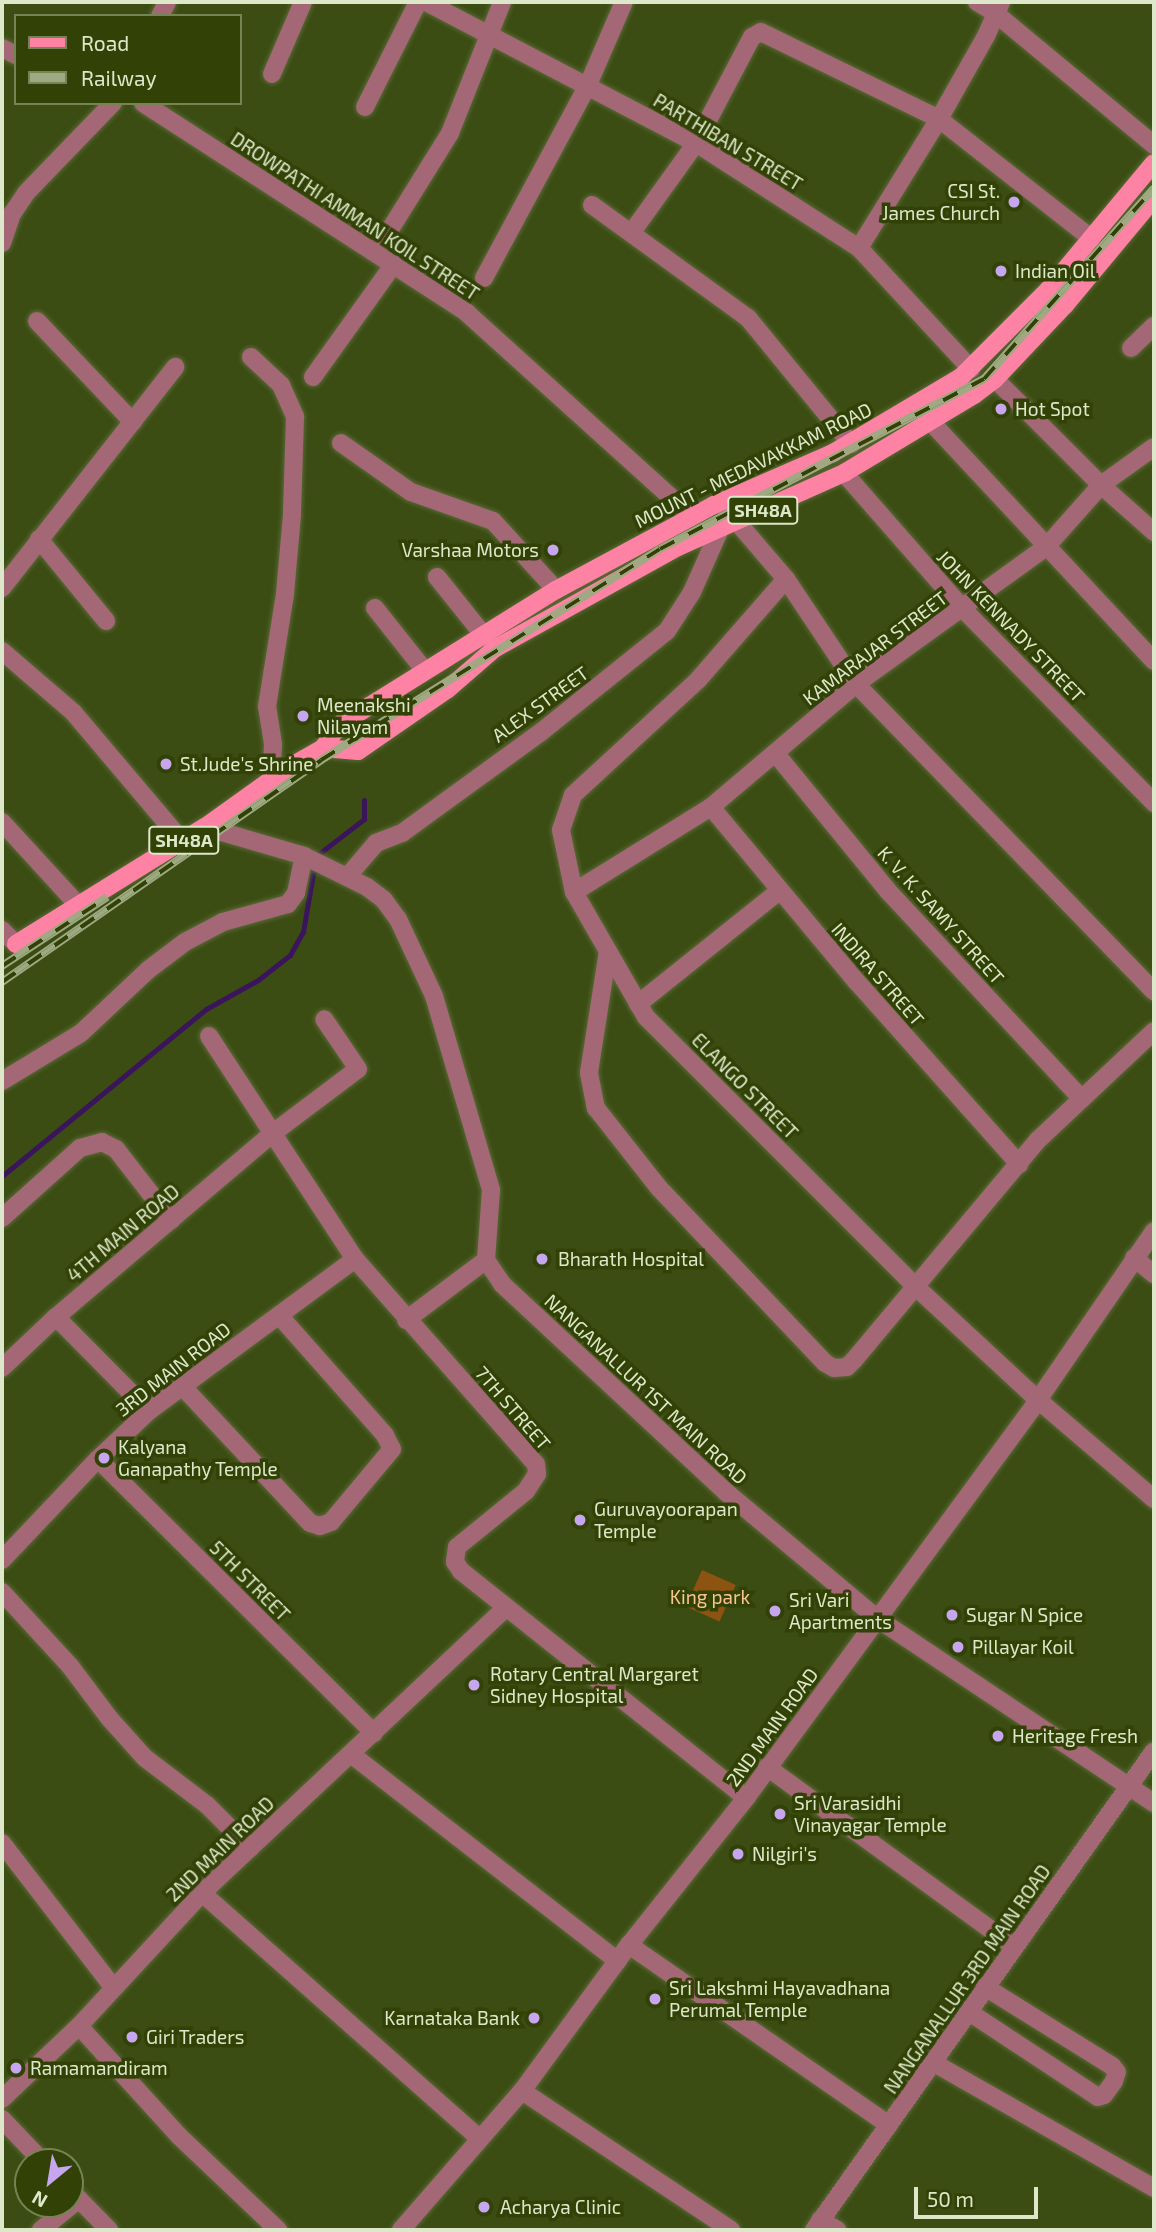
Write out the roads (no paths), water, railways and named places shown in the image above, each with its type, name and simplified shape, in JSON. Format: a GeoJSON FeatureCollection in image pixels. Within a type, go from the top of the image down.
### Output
{"type":"FeatureCollection","features":[{"type":"Feature","properties":{"kind":"main road","name":"MOUNT - MEDAVAKKAM ROAD"},"geometry":{"type":"LineString","coordinates":[[16,944],[205,827],[286,769],[323,748],[339,725],[485,637],[556,590],[720,502],[851,444],[971,369],[1048,290],[1154,163]]}},
{"type":"Feature","properties":{"kind":"main road","name":"SH48A"},"geometry":{"type":"LineString","coordinates":[[323,748],[358,751],[448,690],[494,649],[680,546],[844,473],[931,422],[995,379],[1065,305],[1154,198]]}},
{"type":"Feature","properties":{"kind":"street"},"geometry":{"type":"LineString","coordinates":[[272,74],[303,2]]}},
{"type":"Feature","properties":{"kind":"street"},"geometry":{"type":"LineString","coordinates":[[365,107],[418,2]]}},
{"type":"Feature","properties":{"kind":"street","name":"PARTHIBAN STREET"},"geometry":{"type":"LineString","coordinates":[[426,2],[489,32],[695,143],[859,248],[971,369]]}},
{"type":"Feature","properties":{"kind":"street"},"geometry":{"type":"LineString","coordinates":[[376,252],[450,133],[502,2]]}},
{"type":"Feature","properties":{"kind":"street"},"geometry":{"type":"LineString","coordinates":[[484,278],[588,86],[624,2]]}},
{"type":"Feature","properties":{"kind":"street"},"geometry":{"type":"LineString","coordinates":[[977,2],[998,7],[1154,145]]}},
{"type":"Feature","properties":{"kind":"street"},"geometry":{"type":"LineString","coordinates":[[859,248],[939,119],[986,36],[998,7]]}},
{"type":"Feature","properties":{"kind":"street"},"geometry":{"type":"LineString","coordinates":[[632,232],[695,143],[752,37],[761,32],[939,119],[1092,239]]}},
{"type":"Feature","properties":{"kind":"street"},"geometry":{"type":"LineString","coordinates":[[2,243],[12,214],[26,193],[111,105]]}},
{"type":"Feature","properties":{"kind":"street","name":"DROWPATHI AMMAN KOIL STREET"},"geometry":{"type":"LineString","coordinates":[[146,105],[467,313],[692,516]]}},
{"type":"Feature","properties":{"kind":"street"},"geometry":{"type":"LineString","coordinates":[[592,205],[748,318],[851,444]]}},
{"type":"Feature","properties":{"kind":"street"},"geometry":{"type":"LineString","coordinates":[[313,377],[394,264]]}},
{"type":"Feature","properties":{"kind":"street"},"geometry":{"type":"LineString","coordinates":[[37,321],[133,422]]}},
{"type":"Feature","properties":{"kind":"street"},"geometry":{"type":"LineString","coordinates":[[1131,348],[1154,326]]}},
{"type":"Feature","properties":{"kind":"street"},"geometry":{"type":"LineString","coordinates":[[251,357],[281,385],[295,417],[286,582],[267,706],[273,745],[271,780]]}},
{"type":"Feature","properties":{"kind":"street"},"geometry":{"type":"LineString","coordinates":[[2,588],[175,367]]}},
{"type":"Feature","properties":{"kind":"street"},"geometry":{"type":"LineString","coordinates":[[995,379],[1101,485],[1154,532]]}},
{"type":"Feature","properties":{"kind":"street"},"geometry":{"type":"LineString","coordinates":[[931,422],[1154,661]]}},
{"type":"Feature","properties":{"kind":"street"},"geometry":{"type":"LineString","coordinates":[[341,443],[411,492],[493,521],[556,590]]}},
{"type":"Feature","properties":{"kind":"street","name":"KAMARAJAR STREET"},"geometry":{"type":"LineString","coordinates":[[574,892],[711,807],[856,684],[1046,547],[1101,485],[1154,447]]}},
{"type":"Feature","properties":{"kind":"street","name":"JOHN KENNADY STREET"},"geometry":{"type":"LineString","coordinates":[[844,473],[962,608],[1154,803]]}},
{"type":"Feature","properties":{"kind":"street"},"geometry":{"type":"LineString","coordinates":[[720,502],[786,579],[856,684],[1154,992]]}},
{"type":"Feature","properties":{"kind":"street","name":"ALEX STREET"},"geometry":{"type":"LineString","coordinates":[[347,877],[376,843],[402,833],[541,732],[667,631],[692,592],[720,530]]}},
{"type":"Feature","properties":{"kind":"street"},"geometry":{"type":"LineString","coordinates":[[39,538],[106,621]]}},
{"type":"Feature","properties":{"kind":"street"},"geometry":{"type":"LineString","coordinates":[[437,578],[485,637]]}},
{"type":"Feature","properties":{"kind":"street","name":"ELANGO STREET"},"geometry":{"type":"LineString","coordinates":[[786,579],[698,680],[573,795],[561,830],[574,892],[646,1017],[916,1287],[1038,1400],[1154,1499]]}},
{"type":"Feature","properties":{"kind":"street"},"geometry":{"type":"LineString","coordinates":[[375,608],[425,671]]}},
{"type":"Feature","properties":{"kind":"street"},"geometry":{"type":"LineString","coordinates":[[2,651],[73,712],[182,841]]}},
{"type":"Feature","properties":{"kind":"street","name":"K. V. K. SAMY STREET"},"geometry":{"type":"LineString","coordinates":[[776,754],[888,891],[1082,1099]]}},
{"type":"Feature","properties":{"kind":"street","name":"INDIRA STREET"},"geometry":{"type":"LineString","coordinates":[[711,807],[779,891],[1019,1164]]}},
{"type":"Feature","properties":{"kind":"street"},"geometry":{"type":"LineString","coordinates":[[2,822],[78,905]]}},
{"type":"Feature","properties":{"kind":"street"},"geometry":{"type":"LineString","coordinates":[[205,827],[312,859],[367,887],[391,910],[408,936],[434,996],[491,1190],[486,1260],[406,1320]]}},
{"type":"Feature","properties":{"kind":"street"},"geometry":{"type":"LineString","coordinates":[[2,1081],[81,1033],[148,970],[185,942],[223,922],[288,904],[312,859]]}},
{"type":"Feature","properties":{"kind":"street"},"geometry":{"type":"LineString","coordinates":[[638,1004],[779,891]]}},
{"type":"Feature","properties":{"kind":"street"},"geometry":{"type":"LineString","coordinates":[[2,930],[16,944]]}},
{"type":"Feature","properties":{"kind":"street"},"geometry":{"type":"LineString","coordinates":[[608,951],[589,1073],[596,1108],[659,1188],[825,1363],[834,1368],[847,1367],[1038,1140],[1154,1031]]}},
{"type":"Feature","properties":{"kind":"street","name":"4TH MAIN ROAD"},"geometry":{"type":"LineString","coordinates":[[2,1368],[56,1317],[273,1133],[358,1069],[324,1019]]}},
{"type":"Feature","properties":{"kind":"street","name":"7TH STREET"},"geometry":{"type":"LineString","coordinates":[[209,1036],[355,1259],[406,1320],[536,1464],[537,1474],[533,1483],[461,1542],[454,1552],[455,1562],[461,1571],[746,1798]]}},
{"type":"Feature","properties":{"kind":"street"},"geometry":{"type":"LineString","coordinates":[[2,1218],[80,1148],[102,1142],[116,1149],[171,1220]]}},
{"type":"Feature","properties":{"kind":"street","name":"2ND MAIN ROAD"},"geometry":{"type":"LineString","coordinates":[[410,2227],[522,2091],[629,1945],[746,1798],[1038,1400],[1154,1231]]}},
{"type":"Feature","properties":{"kind":"street"},"geometry":{"type":"LineString","coordinates":[[1134,1258],[1154,1274]]}},
{"type":"Feature","properties":{"kind":"street","name":"3RD MAIN ROAD"},"geometry":{"type":"LineString","coordinates":[[2,1560],[97,1459],[149,1411],[355,1259]]}},
{"type":"Feature","properties":{"kind":"street","name":"NANGANALLUR 1ST MAIN ROAD"},"geometry":{"type":"LineString","coordinates":[[486,1260],[502,1284],[647,1421],[726,1492],[878,1619],[1154,1803]]}},
{"type":"Feature","properties":{"kind":"street"},"geometry":{"type":"LineString","coordinates":[[182,1386],[310,1523],[320,1526],[331,1522],[392,1449],[385,1435],[279,1315]]}},
{"type":"Feature","properties":{"kind":"street"},"geometry":{"type":"LineString","coordinates":[[56,1317],[149,1411]]}},
{"type":"Feature","properties":{"kind":"street","name":"5TH STREET"},"geometry":{"type":"LineString","coordinates":[[97,1459],[374,1733]]}},
{"type":"Feature","properties":{"kind":"street"},"geometry":{"type":"LineString","coordinates":[[2,1592],[70,1666],[110,1719],[145,1758],[207,1805],[250,1848]]}},
{"type":"Feature","properties":{"kind":"street","name":"2ND MAIN ROAD"},"geometry":{"type":"LineString","coordinates":[[2,2099],[79,2026],[202,1893],[506,1608]]}},
{"type":"Feature","properties":{"kind":"street","name":"NANGANALLUR 3RD MAIN ROAD"},"geometry":{"type":"LineString","coordinates":[[817,2225],[1154,1751]]}},
{"type":"Feature","properties":{"kind":"street"},"geometry":{"type":"LineString","coordinates":[[352,1755],[618,1961]]}},
{"type":"Feature","properties":{"kind":"street"},"geometry":{"type":"LineString","coordinates":[[767,1767],[1013,1946]]}},
{"type":"Feature","properties":{"kind":"street"},"geometry":{"type":"LineString","coordinates":[[2,1843],[113,1987]]}},
{"type":"Feature","properties":{"kind":"street"},"geometry":{"type":"LineString","coordinates":[[202,1893],[480,2139]]}},
{"type":"Feature","properties":{"kind":"street"},"geometry":{"type":"LineString","coordinates":[[629,1945],[889,2125]]}},
{"type":"Feature","properties":{"kind":"street"},"geometry":{"type":"LineString","coordinates":[[969,2012],[1098,2097],[1104,2095],[1114,2081],[1117,2072],[1112,2066],[985,1987]]}},
{"type":"Feature","properties":{"kind":"street"},"geometry":{"type":"LineString","coordinates":[[79,2026],[179,2136],[278,2230]]}},
{"type":"Feature","properties":{"kind":"street"},"geometry":{"type":"LineString","coordinates":[[934,2063],[1153,2184]]}},
{"type":"Feature","properties":{"kind":"street"},"geometry":{"type":"LineString","coordinates":[[522,2091],[731,2230]]}},
{"type":"Feature","properties":{"kind":"street"},"geometry":{"type":"LineString","coordinates":[[2,2119],[30,2148]]}},
{"type":"Feature","properties":{"kind":"street"},"geometry":{"type":"LineString","coordinates":[[84,2205],[109,2230]]}},
{"type":"Feature","properties":{"kind":"street"},"geometry":{"type":"LineString","coordinates":[[817,2225],[837,2230]]}},
{"type":"Feature","properties":{"kind":"waterway"},"geometry":{"type":"LineString","coordinates":[[2,1176],[206,1009],[258,980],[290,955],[303,932],[316,856],[364,819],[364,800]]}},
{"type":"Feature","properties":{"kind":"railway"},"geometry":{"type":"LineString","coordinates":[[2,982],[321,760],[660,549],[984,379],[1154,188]]}},
{"type":"Feature","properties":{"kind":"railway"},"geometry":{"type":"LineString","coordinates":[[2,966],[107,897]]}},
{"type":"Feature","properties":{"kind":"place","name":"CSI St. James Church"},"geometry":{"type":"Point","coordinates":[1014,202]}},
{"type":"Feature","properties":{"kind":"place","name":"Indian Oil"},"geometry":{"type":"Point","coordinates":[1001,271]}},
{"type":"Feature","properties":{"kind":"place","name":"Hot Spot"},"geometry":{"type":"Point","coordinates":[1001,409]}},
{"type":"Feature","properties":{"kind":"place","name":"Varshaa Motors"},"geometry":{"type":"Point","coordinates":[553,550]}},
{"type":"Feature","properties":{"kind":"place","name":"Meenakshi Nilayam"},"geometry":{"type":"Point","coordinates":[303,716]}},
{"type":"Feature","properties":{"kind":"place","name":"St.Jude's Shrine"},"geometry":{"type":"Point","coordinates":[166,764]}},
{"type":"Feature","properties":{"kind":"place","name":"Bharath Hospital"},"geometry":{"type":"Point","coordinates":[542,1259]}},
{"type":"Feature","properties":{"kind":"place","name":"Kalyana Ganapathy Temple"},"geometry":{"type":"Point","coordinates":[104,1458]}},
{"type":"Feature","properties":{"kind":"place","name":"Guruvayoorapan Temple"},"geometry":{"type":"Point","coordinates":[580,1520]}},
{"type":"Feature","properties":{"kind":"place","name":"Sri Vari Apartments"},"geometry":{"type":"Point","coordinates":[775,1611]}},
{"type":"Feature","properties":{"kind":"place","name":"Sugar N Spice"},"geometry":{"type":"Point","coordinates":[952,1615]}},
{"type":"Feature","properties":{"kind":"place","name":"Pillayar Koil"},"geometry":{"type":"Point","coordinates":[958,1647]}},
{"type":"Feature","properties":{"kind":"place","name":"Rotary Central Margaret Sidney Hospital"},"geometry":{"type":"Point","coordinates":[474,1685]}},
{"type":"Feature","properties":{"kind":"place","name":"Heritage Fresh"},"geometry":{"type":"Point","coordinates":[998,1736]}},
{"type":"Feature","properties":{"kind":"place","name":"Sri Varasidhi Vinayagar Temple"},"geometry":{"type":"Point","coordinates":[780,1814]}},
{"type":"Feature","properties":{"kind":"place","name":"Nilgiri's"},"geometry":{"type":"Point","coordinates":[738,1854]}},
{"type":"Feature","properties":{"kind":"place","name":"Sri Lakshmi Hayavadhana Perumal Temple"},"geometry":{"type":"Point","coordinates":[655,1999]}},
{"type":"Feature","properties":{"kind":"place","name":"Karnataka Bank"},"geometry":{"type":"Point","coordinates":[534,2018]}},
{"type":"Feature","properties":{"kind":"place","name":"Giri Traders"},"geometry":{"type":"Point","coordinates":[132,2037]}},
{"type":"Feature","properties":{"kind":"place","name":"Ramamandiram"},"geometry":{"type":"Point","coordinates":[16,2068]}},
{"type":"Feature","properties":{"kind":"place","name":"Acharya Clinic"},"geometry":{"type":"Point","coordinates":[484,2207]}},
{"type":"Feature","properties":{"kind":"park label","name":"King park"},"geometry":{"type":"Point","coordinates":[710,1597]}}]}
